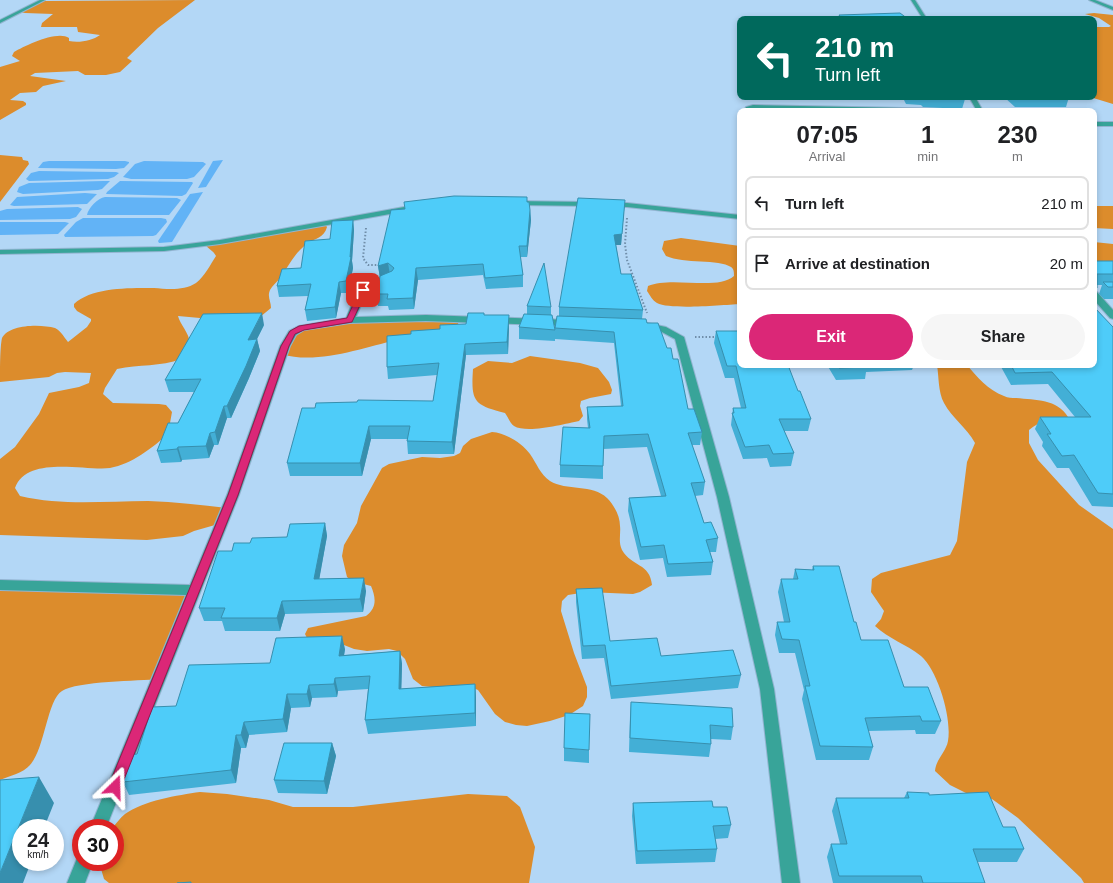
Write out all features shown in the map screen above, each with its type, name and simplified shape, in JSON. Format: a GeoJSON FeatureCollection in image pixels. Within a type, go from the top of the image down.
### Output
{"type":"FeatureCollection","features":[{"type":"Feature","properties":{"kind":"street"},"geometry":{"type":"LineString","coordinates":[[0,22],[43,0]]}},
{"type":"Feature","properties":{"kind":"street"},"geometry":{"type":"LineString","coordinates":[[913,0],[923,16]]}},
{"type":"Feature","properties":{"kind":"street"},"geometry":{"type":"LineString","coordinates":[[1091,0],[1113,9]]}},
{"type":"Feature","properties":{"kind":"street"},"geometry":{"type":"LineString","coordinates":[[748,108],[803,108]]}},
{"type":"Feature","properties":{"kind":"street"},"geometry":{"type":"LineString","coordinates":[[1097,124],[1113,124]]}},
{"type":"Feature","properties":{"kind":"street"},"geometry":{"type":"LineString","coordinates":[[508,203],[627,205],[737,217]]}},
{"type":"Feature","properties":{"kind":"street"},"geometry":{"type":"LineString","coordinates":[[0,252],[120,251],[170,248],[220,242],[368,214],[409,208]]}},
{"type":"Feature","properties":{"kind":"street"},"geometry":{"type":"LineString","coordinates":[[350,320],[363,290],[369,286],[390,279]]}},
{"type":"Feature","properties":{"kind":"street"},"geometry":{"type":"LineString","coordinates":[[1097,292],[1113,316]]}},
{"type":"Feature","properties":{"kind":"street"},"geometry":{"type":"LineString","coordinates":[[102,819],[233,495],[285,346],[292,333],[302,328],[350,320],[426,318],[582,324]]}},
{"type":"Feature","properties":{"kind":"street"},"geometry":{"type":"LineString","coordinates":[[637,326],[652,326],[663,329],[679,337],[723,497],[767,690],[791,883]]}},
{"type":"Feature","properties":{"kind":"street"},"geometry":{"type":"LineString","coordinates":[[0,585],[194,590]]}},
{"type":"Feature","properties":{"kind":"street"},"geometry":{"type":"LineString","coordinates":[[76,883],[81,871]]}},
{"type":"Feature","properties":{"kind":"path"},"geometry":{"type":"LineString","coordinates":[[627,205],[628,228],[625,244],[627,260],[652,326]]}},
{"type":"Feature","properties":{"kind":"path"},"geometry":{"type":"LineString","coordinates":[[368,214],[364,258],[368,265],[390,265],[392,269],[390,279]]}},
{"type":"Feature","properties":{"kind":"path"},"geometry":{"type":"LineString","coordinates":[[679,337],[720,337]]}},
{"type":"Feature","properties":{"kind":"shaded area"},"geometry":{"type":"Polygon","coordinates":[[[195,0],[158,28],[127,58],[132,61],[120,72],[106,75],[85,75],[78,71],[35,73],[30,76],[66,81],[43,86],[36,92],[20,93],[10,100],[23,101],[26,105],[0,120],[0,67],[20,61],[12,56],[14,52],[49,37],[64,36],[69,38],[69,41],[81,42],[93,39],[100,35],[78,32],[77,27],[41,27],[42,23],[53,14],[20,12],[40,1],[195,0]]]}},
{"type":"Feature","properties":{"kind":"shaded area"},"geometry":{"type":"Polygon","coordinates":[[[1094,13],[1113,15],[1113,104],[1097,99],[1097,27],[1111,26],[1097,16],[1085,14],[1094,13]]]}},
{"type":"Feature","properties":{"kind":"shaded area"},"geometry":{"type":"Polygon","coordinates":[[[0,155],[22,157],[23,160],[28,161],[29,164],[0,202],[0,155]]]}},
{"type":"Feature","properties":{"kind":"shaded area"},"geometry":{"type":"Polygon","coordinates":[[[1097,206],[1113,206],[1113,229],[1097,228],[1097,206]]]}},
{"type":"Feature","properties":{"kind":"shaded area"},"geometry":{"type":"Polygon","coordinates":[[[324,223],[327,227],[326,231],[299,251],[271,288],[269,295],[271,308],[260,317],[222,320],[178,316],[189,338],[188,349],[181,359],[173,362],[117,369],[103,394],[113,403],[166,405],[172,412],[168,434],[141,455],[118,466],[110,468],[43,468],[31,471],[21,478],[15,488],[20,496],[52,501],[148,501],[227,508],[222,523],[194,531],[183,536],[147,540],[0,535],[0,459],[15,447],[39,414],[49,393],[79,387],[89,383],[91,373],[65,372],[57,373],[49,377],[0,382],[1,342],[6,333],[26,326],[49,327],[55,328],[59,331],[68,342],[87,327],[91,321],[91,319],[77,311],[74,307],[74,304],[82,298],[101,291],[134,288],[175,289],[191,286],[205,274],[216,256],[205,244],[324,223]]]}},
{"type":"Feature","properties":{"kind":"shaded area"},"geometry":{"type":"Polygon","coordinates":[[[681,238],[737,246],[737,304],[673,306],[657,303],[647,291],[648,286],[669,282],[717,282],[734,276],[733,269],[726,265],[682,260],[666,256],[662,249],[664,241],[681,238]]]}},
{"type":"Feature","properties":{"kind":"shaded area"},"geometry":{"type":"Polygon","coordinates":[[[1097,242],[1113,244],[1113,267],[1097,267],[1097,242]]]}},
{"type":"Feature","properties":{"kind":"shaded area"},"geometry":{"type":"Polygon","coordinates":[[[461,319],[456,327],[324,357],[295,357],[282,354],[285,346],[302,328],[350,320],[461,319]]]}},
{"type":"Feature","properties":{"kind":"shaded area"},"geometry":{"type":"Polygon","coordinates":[[[530,356],[580,363],[598,368],[609,382],[612,390],[611,394],[581,401],[580,406],[583,416],[579,421],[536,429],[514,426],[505,413],[486,407],[476,400],[472,380],[473,369],[488,361],[512,363],[530,356]]]}},
{"type":"Feature","properties":{"kind":"shaded area"},"geometry":{"type":"Polygon","coordinates":[[[937,368],[970,368],[983,383],[1008,398],[1031,399],[1045,402],[1058,407],[1063,411],[1068,417],[1042,422],[1029,430],[1029,443],[1038,460],[1079,505],[1113,529],[1113,883],[1084,883],[1081,878],[1018,818],[992,799],[968,794],[950,785],[935,771],[937,763],[947,745],[949,731],[946,708],[938,683],[933,672],[921,656],[875,626],[881,619],[884,611],[871,592],[872,579],[881,573],[950,555],[957,541],[967,462],[975,443],[947,408],[942,399],[937,368]]]}},
{"type":"Feature","properties":{"kind":"shaded area"},"geometry":{"type":"Polygon","coordinates":[[[492,432],[508,436],[523,446],[539,469],[550,481],[564,486],[594,491],[607,498],[614,507],[619,518],[620,544],[622,550],[631,560],[648,573],[651,578],[652,585],[633,594],[587,592],[568,595],[562,601],[561,611],[574,653],[587,687],[587,697],[583,706],[569,715],[527,726],[505,722],[495,714],[478,690],[471,687],[422,686],[413,679],[405,659],[397,651],[389,649],[367,651],[354,649],[339,643],[309,642],[305,634],[308,628],[366,616],[370,613],[374,606],[375,599],[371,586],[352,581],[347,577],[342,556],[344,545],[357,523],[361,506],[382,468],[389,464],[422,457],[440,458],[454,456],[460,453],[463,446],[471,439],[492,432]]]}},
{"type":"Feature","properties":{"kind":"shaded area"},"geometry":{"type":"Polygon","coordinates":[[[0,585],[194,590],[159,679],[94,683],[81,685],[62,691],[57,696],[53,704],[35,758],[27,768],[0,780],[0,585]]]}},
{"type":"Feature","properties":{"kind":"shaded area"},"geometry":{"type":"Polygon","coordinates":[[[200,792],[269,800],[293,807],[353,807],[468,794],[507,796],[520,807],[535,847],[529,883],[109,883],[104,879],[102,871],[124,871],[124,819],[120,819],[132,809],[171,797],[200,792]]]}},
{"type":"Feature","properties":{"kind":"water"},"geometry":{"type":"Polygon","coordinates":[[[223,160],[206,187],[198,188],[213,161],[223,160]]]}},
{"type":"Feature","properties":{"kind":"water"},"geometry":{"type":"Polygon","coordinates":[[[125,161],[129,163],[124,168],[116,169],[38,168],[43,162],[125,161]]]}},
{"type":"Feature","properties":{"kind":"water"},"geometry":{"type":"Polygon","coordinates":[[[144,161],[203,162],[206,164],[194,177],[187,179],[131,179],[123,177],[135,164],[144,161]]]}},
{"type":"Feature","properties":{"kind":"water"},"geometry":{"type":"Polygon","coordinates":[[[39,171],[119,173],[108,179],[29,181],[26,179],[31,173],[39,171]]]}},
{"type":"Feature","properties":{"kind":"water"},"geometry":{"type":"Polygon","coordinates":[[[110,181],[102,189],[98,190],[23,194],[17,192],[19,187],[29,183],[110,181]]]}},
{"type":"Feature","properties":{"kind":"water"},"geometry":{"type":"Polygon","coordinates":[[[120,181],[193,183],[186,194],[182,196],[106,194],[120,181]]]}},
{"type":"Feature","properties":{"kind":"water"},"geometry":{"type":"Polygon","coordinates":[[[203,192],[172,242],[159,243],[158,241],[190,194],[203,192]]]}},
{"type":"Feature","properties":{"kind":"water"},"geometry":{"type":"Polygon","coordinates":[[[85,193],[97,194],[87,204],[10,205],[17,197],[85,193]]]}},
{"type":"Feature","properties":{"kind":"water"},"geometry":{"type":"Polygon","coordinates":[[[105,197],[177,198],[181,200],[169,215],[87,215],[89,209],[99,199],[105,197]]]}},
{"type":"Feature","properties":{"kind":"water"},"geometry":{"type":"Polygon","coordinates":[[[78,207],[82,209],[76,217],[70,219],[0,220],[0,211],[7,209],[78,207]]]}},
{"type":"Feature","properties":{"kind":"water"},"geometry":{"type":"Polygon","coordinates":[[[83,218],[161,218],[166,219],[167,222],[156,235],[153,236],[65,237],[64,235],[76,222],[83,218]]]}},
{"type":"Feature","properties":{"kind":"water"},"geometry":{"type":"Polygon","coordinates":[[[0,222],[69,223],[58,234],[0,235],[0,222]]]}},
{"type":"Feature","properties":{"kind":"building"},"geometry":{"type":"Polygon","coordinates":[[[900,13],[904,16],[840,16],[839,15],[900,13]]]}},
{"type":"Feature","properties":{"kind":"building"},"geometry":{"type":"Polygon","coordinates":[[[454,196],[527,197],[530,210],[527,246],[519,246],[523,275],[485,278],[483,264],[416,268],[413,298],[387,299],[388,294],[377,294],[380,276],[392,271],[394,268],[388,263],[378,266],[391,210],[405,209],[404,202],[454,196]]]}},
{"type":"Feature","properties":{"kind":"building"},"geometry":{"type":"Polygon","coordinates":[[[578,198],[625,200],[622,234],[614,235],[621,274],[631,274],[643,310],[559,307],[578,198]]]}},
{"type":"Feature","properties":{"kind":"building"},"geometry":{"type":"Polygon","coordinates":[[[353,220],[351,257],[346,281],[339,282],[335,307],[305,310],[311,284],[277,286],[282,269],[301,268],[305,241],[330,239],[332,221],[353,220]]]}},
{"type":"Feature","properties":{"kind":"building"},"geometry":{"type":"Polygon","coordinates":[[[1097,261],[1113,261],[1113,274],[1097,274],[1097,261]]]}},
{"type":"Feature","properties":{"kind":"building"},"geometry":{"type":"Polygon","coordinates":[[[544,263],[551,307],[527,306],[544,263]]]}},
{"type":"Feature","properties":{"kind":"building"},"geometry":{"type":"Polygon","coordinates":[[[1103,282],[1113,282],[1113,287],[1108,287],[1103,282]]]}},
{"type":"Feature","properties":{"kind":"building"},"geometry":{"type":"Polygon","coordinates":[[[1097,310],[1113,327],[1113,494],[1098,493],[1074,455],[1062,456],[1047,434],[1051,434],[1040,417],[1091,417],[1052,372],[1015,373],[1012,368],[1097,368],[1097,310]]]}},
{"type":"Feature","properties":{"kind":"building"},"geometry":{"type":"Polygon","coordinates":[[[262,313],[248,340],[257,339],[246,366],[227,406],[224,406],[215,432],[210,433],[206,446],[178,447],[177,449],[157,451],[168,423],[178,423],[201,379],[165,380],[203,314],[262,313]]]}},
{"type":"Feature","properties":{"kind":"building"},"geometry":{"type":"Polygon","coordinates":[[[468,313],[484,313],[484,315],[509,315],[507,342],[465,344],[452,442],[407,441],[410,426],[369,426],[360,463],[287,463],[302,408],[315,408],[316,403],[357,402],[358,400],[433,401],[439,363],[387,367],[387,336],[411,334],[411,331],[440,329],[440,325],[466,324],[468,313]]]}},
{"type":"Feature","properties":{"kind":"building"},"geometry":{"type":"Polygon","coordinates":[[[524,314],[552,315],[555,330],[519,327],[524,314]]]}},
{"type":"Feature","properties":{"kind":"building"},"geometry":{"type":"Polygon","coordinates":[[[557,316],[646,319],[647,323],[658,323],[667,348],[671,348],[673,359],[678,359],[688,409],[694,409],[702,432],[688,433],[705,482],[691,483],[704,523],[711,522],[718,538],[706,540],[713,562],[668,564],[664,545],[641,547],[629,498],[666,496],[648,434],[604,436],[603,466],[560,465],[563,427],[590,428],[587,407],[623,406],[614,332],[555,328],[557,316]]]}},
{"type":"Feature","properties":{"kind":"building"},"geometry":{"type":"Polygon","coordinates":[[[716,331],[737,331],[737,368],[789,368],[811,419],[779,419],[794,453],[773,454],[769,445],[745,447],[732,413],[734,413],[733,408],[746,408],[736,366],[727,366],[716,331]]]}},
{"type":"Feature","properties":{"kind":"building"},"geometry":{"type":"Polygon","coordinates":[[[325,523],[314,579],[364,578],[360,599],[282,601],[277,618],[221,618],[225,608],[199,608],[218,551],[232,551],[234,543],[250,543],[252,538],[287,537],[290,524],[325,523]]]}},
{"type":"Feature","properties":{"kind":"building"},"geometry":{"type":"Polygon","coordinates":[[[813,566],[839,566],[854,622],[856,622],[861,640],[888,640],[904,687],[928,687],[941,721],[922,721],[920,716],[865,718],[873,747],[820,746],[805,686],[810,686],[799,640],[782,639],[777,622],[790,622],[781,579],[798,579],[795,569],[814,570],[813,566]]]}},
{"type":"Feature","properties":{"kind":"building"},"geometry":{"type":"Polygon","coordinates":[[[602,588],[610,641],[657,638],[661,656],[733,650],[741,675],[611,686],[605,645],[583,646],[576,589],[602,588]]]}},
{"type":"Feature","properties":{"kind":"building"},"geometry":{"type":"Polygon","coordinates":[[[342,636],[339,656],[400,651],[399,689],[475,684],[475,713],[365,720],[370,676],[335,678],[334,684],[309,685],[307,694],[287,694],[283,719],[244,722],[241,735],[236,735],[231,770],[123,782],[129,755],[137,754],[152,707],[176,706],[189,665],[270,663],[276,638],[342,636]]]}},
{"type":"Feature","properties":{"kind":"building"},"geometry":{"type":"Polygon","coordinates":[[[631,702],[732,708],[733,727],[710,725],[711,744],[630,738],[631,702]]]}},
{"type":"Feature","properties":{"kind":"building"},"geometry":{"type":"Polygon","coordinates":[[[565,713],[590,714],[589,750],[564,748],[565,713]]]}},
{"type":"Feature","properties":{"kind":"building"},"geometry":{"type":"Polygon","coordinates":[[[284,743],[332,743],[324,781],[274,780],[284,743]]]}},
{"type":"Feature","properties":{"kind":"building"},"geometry":{"type":"Polygon","coordinates":[[[39,777],[22,819],[12,819],[12,843],[0,873],[0,780],[39,777]]]}},
{"type":"Feature","properties":{"kind":"building"},"geometry":{"type":"Polygon","coordinates":[[[907,792],[929,793],[929,795],[988,792],[1003,827],[1015,827],[1024,849],[973,849],[985,883],[923,883],[921,876],[839,876],[831,844],[847,844],[836,798],[909,798],[907,792]]]}},
{"type":"Feature","properties":{"kind":"building"},"geometry":{"type":"Polygon","coordinates":[[[712,801],[713,807],[727,807],[731,825],[713,826],[717,849],[637,851],[633,803],[712,801]]]}},
{"type":"Feature","properties":{"kind":"route"},"geometry":{"type":"LineString","coordinates":[[115,787],[233,495],[285,346],[292,333],[302,328],[350,320],[363,290]]}}]}
